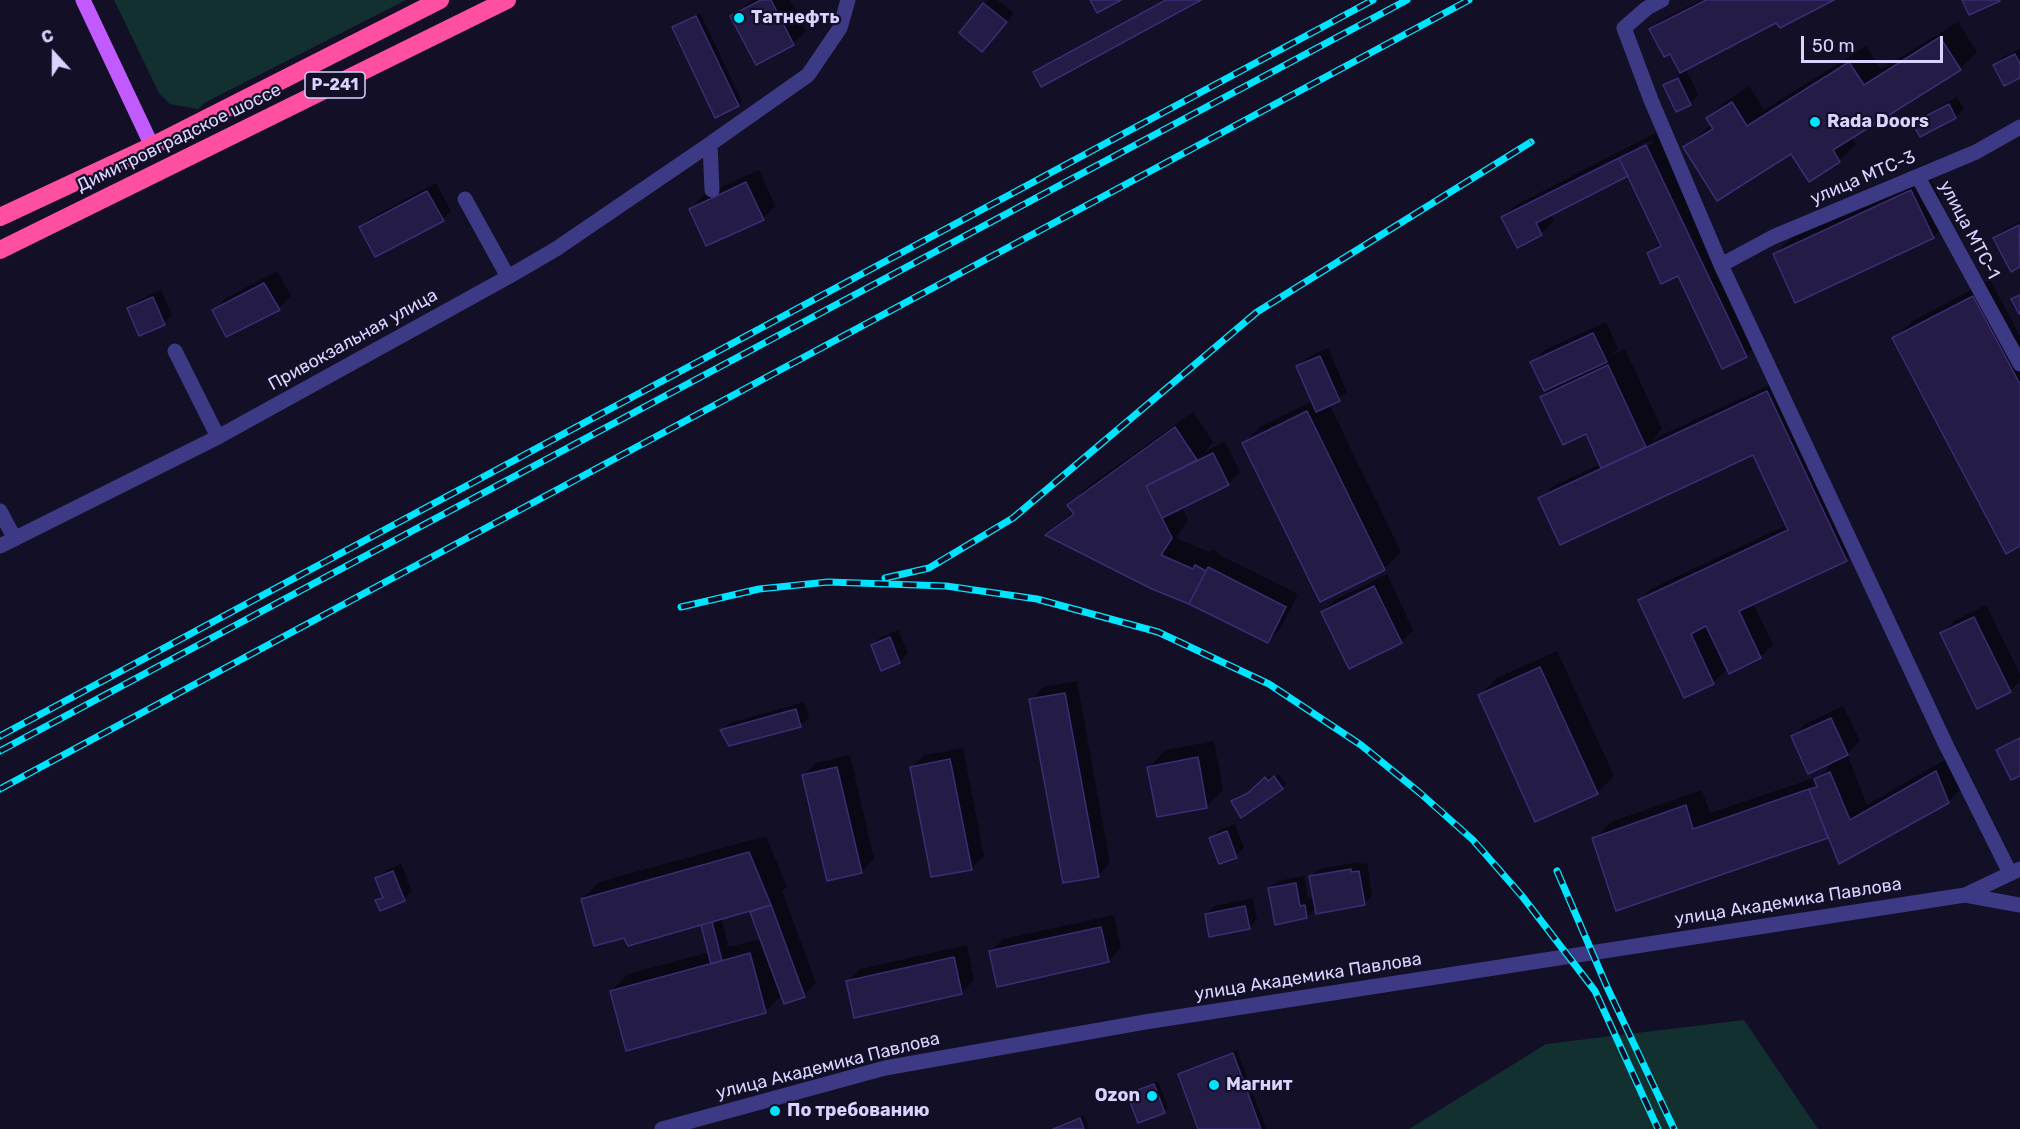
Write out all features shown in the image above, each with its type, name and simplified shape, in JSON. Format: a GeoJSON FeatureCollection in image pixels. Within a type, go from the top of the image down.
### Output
{"type":"FeatureCollection","features":[{"type":"Feature","properties":{"kind":"highway","name":"Димитровградское шоссе"},"geometry":{"type":"LineString","coordinates":[[0,217],[152,146],[440,0]]}},
{"type":"Feature","properties":{"kind":"highway","name":"Димитровградское шоссе"},"geometry":{"type":"LineString","coordinates":[[0,250],[507,0]]}},
{"type":"Feature","properties":{"kind":"highway"},"geometry":{"type":"LineString","coordinates":[[152,146],[163,170]]}},
{"type":"Feature","properties":{"kind":"main road"},"geometry":{"type":"LineString","coordinates":[[83,0],[152,146]]}},
{"type":"Feature","properties":{"kind":"street","name":"Привокзальная улица"},"geometry":{"type":"LineString","coordinates":[[0,546],[218,437],[556,249],[808,75],[840,28],[849,0]]}},
{"type":"Feature","properties":{"kind":"street"},"geometry":{"type":"LineString","coordinates":[[1662,0],[1647,8],[1624,28],[1655,111],[1721,265],[1935,724],[2015,871],[1965,895]]}},
{"type":"Feature","properties":{"kind":"street","name":"улица МТС-3"},"geometry":{"type":"LineString","coordinates":[[1721,265],[1773,237],[1976,152],[2020,127]]}},
{"type":"Feature","properties":{"kind":"street"},"geometry":{"type":"LineString","coordinates":[[710,144],[712,190]]}},
{"type":"Feature","properties":{"kind":"street","name":"улица МТС-1"},"geometry":{"type":"LineString","coordinates":[[1918,177],[2020,364]]}},
{"type":"Feature","properties":{"kind":"street"},"geometry":{"type":"LineString","coordinates":[[465,199],[508,277]]}},
{"type":"Feature","properties":{"kind":"street"},"geometry":{"type":"LineString","coordinates":[[175,351],[218,437]]}},
{"type":"Feature","properties":{"kind":"street"},"geometry":{"type":"LineString","coordinates":[[0,511],[15,539]]}},
{"type":"Feature","properties":{"kind":"street"},"geometry":{"type":"LineString","coordinates":[[1965,895],[2020,905]]}},
{"type":"Feature","properties":{"kind":"street","name":"улица Академика Павлова"},"geometry":{"type":"LineString","coordinates":[[662,1129],[851,1077],[948,1055],[1145,1022],[1965,895]]}},
{"type":"Feature","properties":{"kind":"green space"},"geometry":{"type":"Polygon","coordinates":[[[114,0],[406,0],[206,102],[198,109],[170,104],[159,93],[114,0]]]}},
{"type":"Feature","properties":{"kind":"green space"},"geometry":{"type":"Polygon","coordinates":[[[1744,1020],[1818,1129],[1409,1129],[1546,1044],[1744,1020]]]}},
{"type":"Feature","properties":{"kind":"building"},"geometry":{"type":"Polygon","coordinates":[[[761,0],[771,0],[794,45],[756,65],[730,16],[761,0]]]}},
{"type":"Feature","properties":{"kind":"building"},"geometry":{"type":"Polygon","coordinates":[[[1090,0],[1121,0],[1097,13],[1090,0]]]}},
{"type":"Feature","properties":{"kind":"building"},"geometry":{"type":"Polygon","coordinates":[[[1166,0],[1201,0],[1041,87],[1033,72],[1166,0]]]}},
{"type":"Feature","properties":{"kind":"building"},"geometry":{"type":"Polygon","coordinates":[[[1706,0],[1834,0],[1780,28],[1776,23],[1680,73],[1670,54],[1664,57],[1649,29],[1706,0]]]}},
{"type":"Feature","properties":{"kind":"building"},"geometry":{"type":"Polygon","coordinates":[[[1962,0],[1999,0],[2000,1],[1969,15],[1962,0]]]}},
{"type":"Feature","properties":{"kind":"building"},"geometry":{"type":"Polygon","coordinates":[[[983,3],[1007,22],[982,52],[959,33],[983,3]]]}},
{"type":"Feature","properties":{"kind":"building"},"geometry":{"type":"Polygon","coordinates":[[[696,16],[739,106],[715,118],[672,27],[696,16]]]}},
{"type":"Feature","properties":{"kind":"building","name":"Rada Doors"},"geometry":{"type":"Polygon","coordinates":[[[1940,37],[1961,70],[1833,150],[1840,162],[1809,182],[1791,154],[1717,201],[1683,147],[1713,129],[1706,118],[1732,102],[1747,126],[1849,62],[1864,85],[1940,37]]]}},
{"type":"Feature","properties":{"kind":"building"},"geometry":{"type":"Polygon","coordinates":[[[2015,54],[2020,64],[2020,78],[2004,86],[1993,65],[2015,54]]]}},
{"type":"Feature","properties":{"kind":"building"},"geometry":{"type":"Polygon","coordinates":[[[1678,78],[1691,105],[1676,112],[1663,85],[1678,78]]]}},
{"type":"Feature","properties":{"kind":"building"},"geometry":{"type":"Polygon","coordinates":[[[1949,104],[1956,118],[1920,137],[1912,123],[1949,104]]]}},
{"type":"Feature","properties":{"kind":"building"},"geometry":{"type":"Polygon","coordinates":[[[1646,145],[1747,357],[1722,369],[1678,276],[1661,284],[1647,253],[1661,246],[1619,158],[1646,145]]]}},
{"type":"Feature","properties":{"kind":"building"},"geometry":{"type":"Polygon","coordinates":[[[1619,158],[1628,176],[1536,223],[1542,235],[1517,248],[1501,217],[1619,158]]]}},
{"type":"Feature","properties":{"kind":"building"},"geometry":{"type":"Polygon","coordinates":[[[746,182],[764,220],[706,246],[689,209],[746,182]]]}},
{"type":"Feature","properties":{"kind":"building"},"geometry":{"type":"Polygon","coordinates":[[[1911,190],[1934,238],[1795,303],[1773,254],[1911,190]]]}},
{"type":"Feature","properties":{"kind":"building"},"geometry":{"type":"Polygon","coordinates":[[[427,191],[444,221],[375,257],[359,227],[427,191]]]}},
{"type":"Feature","properties":{"kind":"building"},"geometry":{"type":"Polygon","coordinates":[[[2019,225],[2020,267],[2011,272],[1993,238],[2019,225]]]}},
{"type":"Feature","properties":{"kind":"building"},"geometry":{"type":"Polygon","coordinates":[[[264,283],[280,310],[226,337],[212,310],[264,283]]]}},
{"type":"Feature","properties":{"kind":"building"},"geometry":{"type":"Polygon","coordinates":[[[2020,295],[2020,314],[2019,314],[2011,299],[2020,295]]]}},
{"type":"Feature","properties":{"kind":"building"},"geometry":{"type":"Polygon","coordinates":[[[1973,296],[2020,384],[2020,546],[2006,554],[1892,338],[1973,296]]]}},
{"type":"Feature","properties":{"kind":"building"},"geometry":{"type":"Polygon","coordinates":[[[153,297],[165,325],[139,336],[127,308],[153,297]]]}},
{"type":"Feature","properties":{"kind":"building"},"geometry":{"type":"Polygon","coordinates":[[[1593,333],[1607,362],[1544,391],[1530,362],[1593,333]]]}},
{"type":"Feature","properties":{"kind":"building"},"geometry":{"type":"Polygon","coordinates":[[[1320,356],[1340,401],[1316,412],[1296,366],[1320,356]]]}},
{"type":"Feature","properties":{"kind":"building"},"geometry":{"type":"Polygon","coordinates":[[[1608,365],[1646,447],[1601,468],[1586,434],[1563,445],[1540,397],[1608,365]]]}},
{"type":"Feature","properties":{"kind":"building"},"geometry":{"type":"Polygon","coordinates":[[[1767,391],[1847,561],[1739,611],[1761,658],[1729,674],[1706,626],[1691,634],[1714,684],[1684,698],[1638,600],[1788,530],[1753,455],[1560,545],[1538,498],[1767,391]]]}},
{"type":"Feature","properties":{"kind":"building"},"geometry":{"type":"Polygon","coordinates":[[[1307,411],[1385,570],[1320,602],[1242,443],[1307,411]]]}},
{"type":"Feature","properties":{"kind":"building"},"geometry":{"type":"Polygon","coordinates":[[[1175,427],[1197,460],[1146,486],[1172,538],[1161,555],[1193,569],[1195,565],[1206,571],[1189,604],[1152,589],[1045,535],[1074,514],[1067,505],[1175,427]]]}},
{"type":"Feature","properties":{"kind":"building"},"geometry":{"type":"Polygon","coordinates":[[[1213,453],[1229,485],[1162,518],[1146,486],[1213,453]]]}},
{"type":"Feature","properties":{"kind":"building"},"geometry":{"type":"Polygon","coordinates":[[[1208,567],[1286,607],[1268,643],[1189,604],[1208,567]]]}},
{"type":"Feature","properties":{"kind":"building"},"geometry":{"type":"Polygon","coordinates":[[[1374,586],[1402,643],[1349,669],[1321,612],[1374,586]]]}},
{"type":"Feature","properties":{"kind":"building"},"geometry":{"type":"Polygon","coordinates":[[[1974,617],[2011,692],[1977,709],[1940,633],[1974,617]]]}},
{"type":"Feature","properties":{"kind":"building"},"geometry":{"type":"Polygon","coordinates":[[[890,637],[900,663],[881,671],[871,645],[890,637]]]}},
{"type":"Feature","properties":{"kind":"building"},"geometry":{"type":"Polygon","coordinates":[[[1540,667],[1598,794],[1535,822],[1478,695],[1540,667]]]}},
{"type":"Feature","properties":{"kind":"building"},"geometry":{"type":"Polygon","coordinates":[[[1065,693],[1099,877],[1063,883],[1029,699],[1065,693]]]}},
{"type":"Feature","properties":{"kind":"building"},"geometry":{"type":"Polygon","coordinates":[[[796,709],[801,727],[729,746],[720,730],[796,709]]]}},
{"type":"Feature","properties":{"kind":"building"},"geometry":{"type":"Polygon","coordinates":[[[1831,718],[1848,755],[1808,774],[1791,736],[1831,718]]]}},
{"type":"Feature","properties":{"kind":"building"},"geometry":{"type":"Polygon","coordinates":[[[2020,738],[2020,776],[2011,780],[1996,750],[2020,738]]]}},
{"type":"Feature","properties":{"kind":"building"},"geometry":{"type":"Polygon","coordinates":[[[1198,757],[1207,808],[1157,817],[1147,767],[1198,757]]]}},
{"type":"Feature","properties":{"kind":"building"},"geometry":{"type":"Polygon","coordinates":[[[950,759],[972,870],[931,877],[910,767],[950,759]]]}},
{"type":"Feature","properties":{"kind":"building"},"geometry":{"type":"Polygon","coordinates":[[[837,767],[862,873],[827,881],[802,775],[837,767]]]}},
{"type":"Feature","properties":{"kind":"building"},"geometry":{"type":"Polygon","coordinates":[[[1936,771],[1949,803],[1839,864],[1809,789],[1817,787],[1814,779],[1830,772],[1850,820],[1936,771]]]}},
{"type":"Feature","properties":{"kind":"building"},"geometry":{"type":"Polygon","coordinates":[[[1274,776],[1283,789],[1241,818],[1231,801],[1248,793],[1265,777],[1268,781],[1274,776]]]}},
{"type":"Feature","properties":{"kind":"building"},"geometry":{"type":"Polygon","coordinates":[[[1809,789],[1828,838],[1616,911],[1592,838],[1686,805],[1693,829],[1809,789]]]}},
{"type":"Feature","properties":{"kind":"building"},"geometry":{"type":"Polygon","coordinates":[[[1227,831],[1237,858],[1219,864],[1209,838],[1227,831]]]}},
{"type":"Feature","properties":{"kind":"building"},"geometry":{"type":"Polygon","coordinates":[[[749,852],[771,905],[628,946],[624,938],[594,946],[581,899],[749,852]]]}},
{"type":"Feature","properties":{"kind":"building"},"geometry":{"type":"Polygon","coordinates":[[[1351,869],[1351,872],[1359,871],[1365,905],[1316,914],[1309,876],[1351,869]]]}},
{"type":"Feature","properties":{"kind":"building"},"geometry":{"type":"Polygon","coordinates":[[[393,871],[405,901],[380,911],[375,900],[383,898],[375,878],[393,871]]]}},
{"type":"Feature","properties":{"kind":"building"},"geometry":{"type":"Polygon","coordinates":[[[1296,883],[1300,906],[1305,905],[1307,918],[1275,925],[1268,888],[1296,883]]]}},
{"type":"Feature","properties":{"kind":"building"},"geometry":{"type":"Polygon","coordinates":[[[771,905],[805,997],[784,1004],[750,912],[771,905]]]}},
{"type":"Feature","properties":{"kind":"building"},"geometry":{"type":"Polygon","coordinates":[[[1245,906],[1250,929],[1209,937],[1205,914],[1245,906]]]}},
{"type":"Feature","properties":{"kind":"building"},"geometry":{"type":"Polygon","coordinates":[[[712,922],[722,961],[711,964],[701,925],[712,922]]]}},
{"type":"Feature","properties":{"kind":"building"},"geometry":{"type":"Polygon","coordinates":[[[1101,927],[1109,962],[997,987],[989,951],[1101,927]]]}},
{"type":"Feature","properties":{"kind":"building"},"geometry":{"type":"Polygon","coordinates":[[[750,953],[766,1013],[626,1051],[610,991],[750,953]]]}},
{"type":"Feature","properties":{"kind":"building"},"geometry":{"type":"Polygon","coordinates":[[[954,957],[962,994],[854,1018],[846,981],[954,957]]]}},
{"type":"Feature","properties":{"kind":"building"},"geometry":{"type":"Polygon","coordinates":[[[1233,1053],[1261,1129],[1198,1129],[1178,1074],[1233,1053]]]}},
{"type":"Feature","properties":{"kind":"building"},"geometry":{"type":"Polygon","coordinates":[[[1154,1084],[1165,1113],[1138,1123],[1127,1094],[1154,1084]]]}},
{"type":"Feature","properties":{"kind":"building"},"geometry":{"type":"Polygon","coordinates":[[[1080,1118],[1084,1129],[1053,1129],[1080,1118]]]}},
{"type":"Feature","properties":{"kind":"railway"},"geometry":{"type":"LineString","coordinates":[[0,736],[1373,0]]}},
{"type":"Feature","properties":{"kind":"railway"},"geometry":{"type":"LineString","coordinates":[[0,751],[1407,0]]}},
{"type":"Feature","properties":{"kind":"railway"},"geometry":{"type":"LineString","coordinates":[[0,789],[1469,0]]}},
{"type":"Feature","properties":{"kind":"railway"},"geometry":{"type":"LineString","coordinates":[[885,578],[929,568],[1013,518],[1257,312],[1531,142]]}},
{"type":"Feature","properties":{"kind":"railway"},"geometry":{"type":"LineString","coordinates":[[681,607],[759,589],[828,582],[946,586],[1037,599],[1158,632],[1269,684],[1361,745],[1420,793],[1473,840],[1522,896],[1595,991],[1658,1129]]}},
{"type":"Feature","properties":{"kind":"railway"},"geometry":{"type":"LineString","coordinates":[[1557,871],[1607,987],[1674,1129]]}},
{"type":"Feature","properties":{"kind":"place","name":"Татнефть"},"geometry":{"type":"Point","coordinates":[739,18]}},
{"type":"Feature","properties":{"kind":"place","name":"Rada Doors"},"geometry":{"type":"Point","coordinates":[1815,122]}},
{"type":"Feature","properties":{"kind":"place","name":"Магнит"},"geometry":{"type":"Point","coordinates":[1214,1085]}},
{"type":"Feature","properties":{"kind":"place","name":"Ozon"},"geometry":{"type":"Point","coordinates":[1152,1096]}},
{"type":"Feature","properties":{"kind":"place","name":"По требованию"},"geometry":{"type":"Point","coordinates":[775,1111]}}]}
